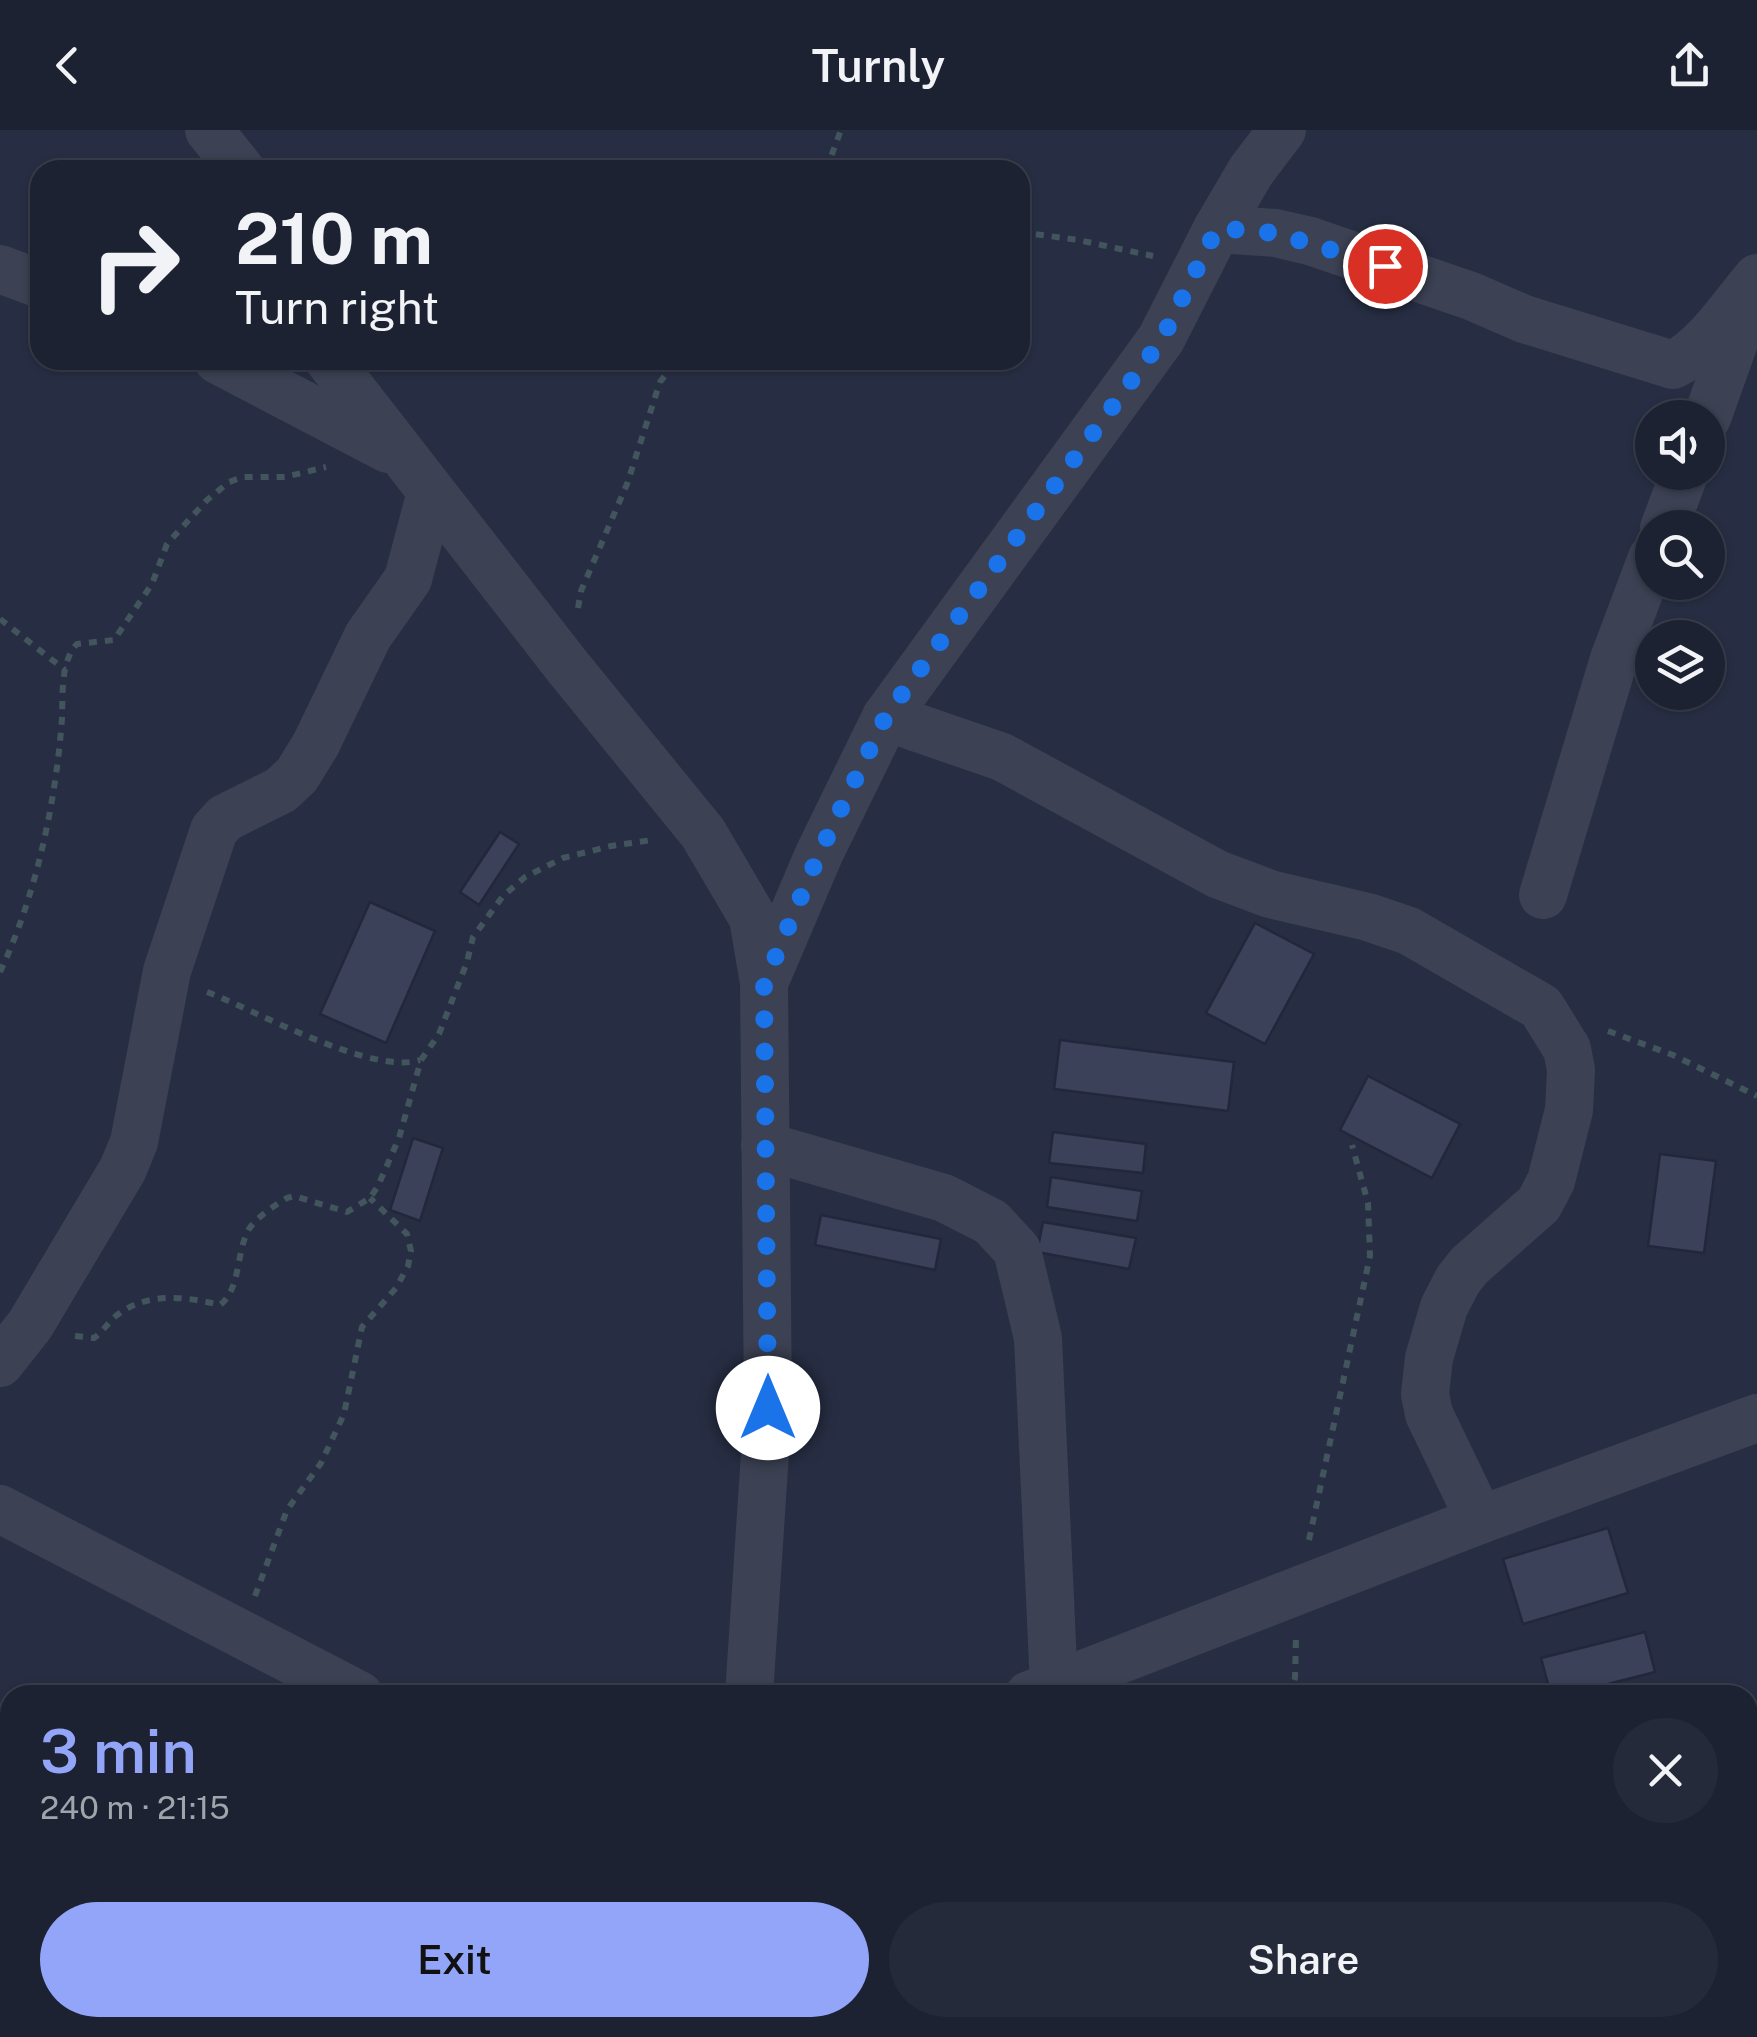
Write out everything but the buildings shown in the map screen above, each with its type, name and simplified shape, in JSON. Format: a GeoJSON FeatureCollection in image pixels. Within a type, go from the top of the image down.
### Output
{"type":"FeatureCollection","features":[{"type":"Feature","properties":{"kind":"street"},"geometry":{"type":"LineString","coordinates":[[208,130],[233,160]]}},
{"type":"Feature","properties":{"kind":"street"},"geometry":{"type":"LineString","coordinates":[[764,984],[819,854],[886,716],[1162,339],[1251,171],[1282,130]]}},
{"type":"Feature","properties":{"kind":"street"},"geometry":{"type":"LineString","coordinates":[[1208,247],[1275,233],[1310,241],[1471,296],[1524,319],[1673,365],[1684,360],[1705,339],[1757,278]]}},
{"type":"Feature","properties":{"kind":"street"},"geometry":{"type":"LineString","coordinates":[[0,269],[30,280]]}},
{"type":"Feature","properties":{"kind":"street"},"geometry":{"type":"LineString","coordinates":[[1713,400],[1757,278]]}},
{"type":"Feature","properties":{"kind":"street"},"geometry":{"type":"LineString","coordinates":[[236,370],[406,465]]}},
{"type":"Feature","properties":{"kind":"street"},"geometry":{"type":"LineString","coordinates":[[337,370],[406,465],[703,834],[753,918],[764,984],[768,1408],[750,1685]]}},
{"type":"Feature","properties":{"kind":"street"},"geometry":{"type":"LineString","coordinates":[[0,1363],[30,1325],[123,1170],[134,1142],[164,983],[214,830],[225,818],[280,790],[297,775],[368,636],[408,579],[406,465]]}},
{"type":"Feature","properties":{"kind":"street"},"geometry":{"type":"LineString","coordinates":[[1542,895],[1614,658],[1636,600]]}},
{"type":"Feature","properties":{"kind":"street"},"geometry":{"type":"LineString","coordinates":[[886,716],[1002,757],[1216,874],[1270,894],[1408,932],[1541,1007],[1567,1049],[1571,1070],[1569,1110],[1551,1181],[1539,1204],[1458,1280],[1444,1306],[1425,1394],[1430,1414],[1480,1520]]}},
{"type":"Feature","properties":{"kind":"street"},"geometry":{"type":"LineString","coordinates":[[766,1146],[944,1198],[991,1222],[1017,1250],[1038,1338],[1041,1685]]}},
{"type":"Feature","properties":{"kind":"street"},"geometry":{"type":"LineString","coordinates":[[1059,1685],[1480,1520],[1757,1418]]}},
{"type":"Feature","properties":{"kind":"street"},"geometry":{"type":"LineString","coordinates":[[0,1509],[339,1685]]}},
{"type":"Feature","properties":{"kind":"path"},"geometry":{"type":"LineString","coordinates":[[830,160],[841,130]]}},
{"type":"Feature","properties":{"kind":"path"},"geometry":{"type":"LineString","coordinates":[[1030,233],[1208,247]]}},
{"type":"Feature","properties":{"kind":"path"},"geometry":{"type":"LineString","coordinates":[[567,666],[581,590],[627,484],[660,382],[669,370]]}},
{"type":"Feature","properties":{"kind":"path"},"geometry":{"type":"LineString","coordinates":[[0,972],[16,938],[57,784],[65,670],[70,651],[76,644],[114,640],[152,584],[167,544],[228,482],[243,476],[285,477],[406,465]]}},
{"type":"Feature","properties":{"kind":"path"},"geometry":{"type":"LineString","coordinates":[[0,619],[65,670]]}},
{"type":"Feature","properties":{"kind":"path"},"geometry":{"type":"LineString","coordinates":[[30,1325],[94,1338],[112,1318],[154,1298],[220,1305],[231,1290],[250,1229],[274,1206],[294,1196],[347,1212],[370,1198],[399,1138],[421,1060],[439,1034],[473,937],[502,896],[525,878],[563,858],[703,834]]}},
{"type":"Feature","properties":{"kind":"path"},"geometry":{"type":"LineString","coordinates":[[164,983],[201,989],[280,1025],[384,1062],[409,1064],[421,1060]]}},
{"type":"Feature","properties":{"kind":"path"},"geometry":{"type":"LineString","coordinates":[[1541,1007],[1673,1055],[1757,1096]]}},
{"type":"Feature","properties":{"kind":"path"},"geometry":{"type":"LineString","coordinates":[[1293,1685],[1298,1592],[1370,1256],[1368,1203],[1352,1145]]}},
{"type":"Feature","properties":{"kind":"path"},"geometry":{"type":"LineString","coordinates":[[236,1632],[254,1598],[287,1510],[321,1464],[344,1414],[362,1327],[396,1288],[408,1266],[411,1251],[407,1234],[370,1198]]}},
{"type":"Feature","properties":{"kind":"route"},"geometry":{"type":"LineString","coordinates":[[768,1408],[764,984],[819,854],[886,716],[1162,339],[1217,228],[1275,233],[1385,266]]}}]}
